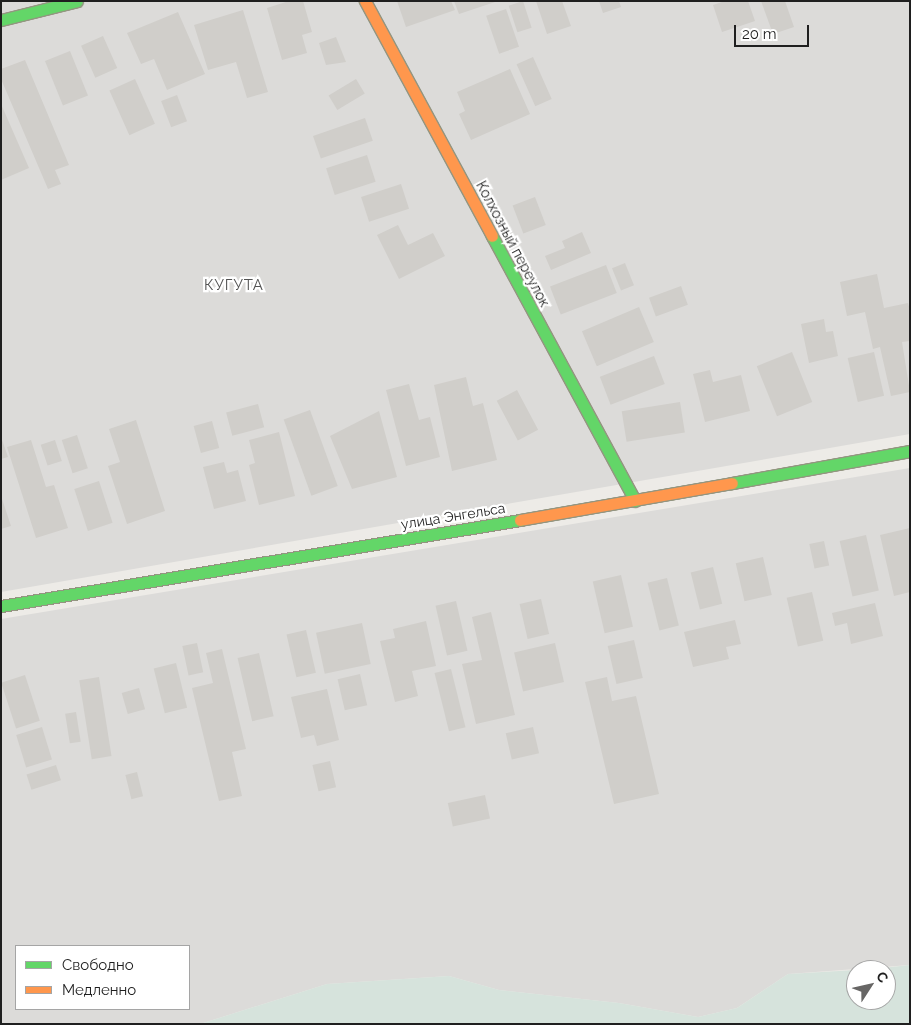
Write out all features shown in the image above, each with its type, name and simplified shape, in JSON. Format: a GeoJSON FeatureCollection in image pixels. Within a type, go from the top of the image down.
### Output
{"type":"FeatureCollection","features":[{"type":"Feature","properties":{"kind":"street"},"geometry":{"type":"LineString","coordinates":[[1,20],[77,1]]}},
{"type":"Feature","properties":{"kind":"street","name":"Колхозный переулок"},"geometry":{"type":"LineString","coordinates":[[366,1],[635,501]]}},
{"type":"Feature","properties":{"kind":"street","name":"улица Энгельса"},"geometry":{"type":"LineString","coordinates":[[1,606],[635,501],[910,451]]}},
{"type":"Feature","properties":{"kind":"shaded area"},"geometry":{"type":"Polygon","coordinates":[[[1,1],[910,1],[910,434],[1,592],[1,1]]]}},
{"type":"Feature","properties":{"kind":"shaded area"},"geometry":{"type":"Polygon","coordinates":[[[910,468],[910,965],[896,966],[896,960],[846,960],[846,970],[788,974],[737,1008],[698,1017],[619,1003],[499,990],[449,976],[327,984],[200,1024],[1,1024],[1,619],[910,468]]]}},
{"type":"Feature","properties":{"kind":"shaded area"},"geometry":{"type":"Polygon","coordinates":[[[910,965],[910,1024],[200,1024],[327,984],[449,976],[499,990],[619,1003],[698,1017],[737,1008],[788,974],[846,971],[846,1010],[896,1010],[896,967],[910,965]]]}},
{"type":"Feature","properties":{"kind":"building"},"geometry":{"type":"Polygon","coordinates":[[[289,1],[303,1],[312,32],[302,35],[307,53],[282,60],[267,8],[289,1]]]}},
{"type":"Feature","properties":{"kind":"building"},"geometry":{"type":"Polygon","coordinates":[[[397,1],[451,1],[455,10],[406,27],[397,1]]]}},
{"type":"Feature","properties":{"kind":"building"},"geometry":{"type":"Polygon","coordinates":[[[454,1],[495,1],[495,2],[459,14],[454,1]]]}},
{"type":"Feature","properties":{"kind":"building"},"geometry":{"type":"Polygon","coordinates":[[[523,1],[532,28],[517,32],[509,6],[523,1]]]}},
{"type":"Feature","properties":{"kind":"building"},"geometry":{"type":"Polygon","coordinates":[[[536,1],[562,1],[571,26],[547,34],[536,1]]]}},
{"type":"Feature","properties":{"kind":"building"},"geometry":{"type":"Polygon","coordinates":[[[599,1],[619,1],[621,7],[603,13],[599,1]]]}},
{"type":"Feature","properties":{"kind":"building"},"geometry":{"type":"Polygon","coordinates":[[[725,1],[748,1],[755,21],[722,32],[713,5],[725,1]]]}},
{"type":"Feature","properties":{"kind":"building"},"geometry":{"type":"Polygon","coordinates":[[[761,1],[785,1],[794,27],[773,34],[761,1]]]}},
{"type":"Feature","properties":{"kind":"building"},"geometry":{"type":"Polygon","coordinates":[[[506,9],[519,47],[499,54],[486,16],[506,9]]]}},
{"type":"Feature","properties":{"kind":"building"},"geometry":{"type":"Polygon","coordinates":[[[243,10],[268,92],[247,98],[236,62],[208,70],[194,25],[243,10]]]}},
{"type":"Feature","properties":{"kind":"building"},"geometry":{"type":"Polygon","coordinates":[[[178,12],[205,74],[167,90],[154,59],[141,64],[127,33],[178,12]]]}},
{"type":"Feature","properties":{"kind":"building"},"geometry":{"type":"Polygon","coordinates":[[[103,36],[117,68],[95,78],[81,46],[103,36]]]}},
{"type":"Feature","properties":{"kind":"building"},"geometry":{"type":"Polygon","coordinates":[[[336,37],[346,62],[326,65],[319,43],[336,37]]]}},
{"type":"Feature","properties":{"kind":"building"},"geometry":{"type":"Polygon","coordinates":[[[70,51],[88,96],[63,106],[45,61],[70,51]]]}},
{"type":"Feature","properties":{"kind":"building"},"geometry":{"type":"Polygon","coordinates":[[[533,57],[552,99],[535,106],[517,64],[533,57]]]}},
{"type":"Feature","properties":{"kind":"building"},"geometry":{"type":"Polygon","coordinates":[[[25,60],[69,165],[55,170],[61,184],[48,189],[1,79],[1,69],[25,60]]]}},
{"type":"Feature","properties":{"kind":"building"},"geometry":{"type":"Polygon","coordinates":[[[510,69],[530,114],[471,140],[459,114],[465,111],[457,92],[510,69]]]}},
{"type":"Feature","properties":{"kind":"building"},"geometry":{"type":"Polygon","coordinates":[[[135,79],[155,124],[129,135],[109,90],[135,79]]]}},
{"type":"Feature","properties":{"kind":"building"},"geometry":{"type":"Polygon","coordinates":[[[356,79],[365,94],[337,110],[329,95],[356,79]]]}},
{"type":"Feature","properties":{"kind":"building"},"geometry":{"type":"Polygon","coordinates":[[[177,95],[187,121],[171,127],[161,101],[177,95]]]}},
{"type":"Feature","properties":{"kind":"building"},"geometry":{"type":"Polygon","coordinates":[[[1,104],[29,168],[1,180],[1,104]]]}},
{"type":"Feature","properties":{"kind":"building"},"geometry":{"type":"Polygon","coordinates":[[[365,118],[373,141],[321,159],[313,136],[365,118]]]}},
{"type":"Feature","properties":{"kind":"building"},"geometry":{"type":"Polygon","coordinates":[[[367,155],[376,182],[335,195],[326,168],[367,155]]]}},
{"type":"Feature","properties":{"kind":"building"},"geometry":{"type":"Polygon","coordinates":[[[401,184],[409,209],[369,222],[361,197],[401,184]]]}},
{"type":"Feature","properties":{"kind":"building"},"geometry":{"type":"Polygon","coordinates":[[[535,197],[546,225],[523,234],[513,206],[535,197]]]}},
{"type":"Feature","properties":{"kind":"building"},"geometry":{"type":"Polygon","coordinates":[[[398,225],[408,245],[433,233],[445,256],[399,279],[377,235],[398,225]]]}},
{"type":"Feature","properties":{"kind":"building"},"geometry":{"type":"Polygon","coordinates":[[[582,232],[591,253],[551,270],[545,256],[565,248],[562,241],[582,232]]]}},
{"type":"Feature","properties":{"kind":"building"},"geometry":{"type":"Polygon","coordinates":[[[625,263],[634,285],[621,290],[612,268],[625,263]]]}},
{"type":"Feature","properties":{"kind":"building"},"geometry":{"type":"Polygon","coordinates":[[[606,265],[617,293],[561,315],[550,287],[606,265]]]}},
{"type":"Feature","properties":{"kind":"building"},"geometry":{"type":"Polygon","coordinates":[[[877,274],[884,308],[908,303],[910,310],[910,341],[902,342],[910,392],[891,396],[880,347],[873,349],[865,312],[847,316],[840,282],[877,274]]]}},
{"type":"Feature","properties":{"kind":"building"},"geometry":{"type":"Polygon","coordinates":[[[681,286],[688,305],[656,316],[649,298],[681,286]]]}},
{"type":"Feature","properties":{"kind":"building"},"geometry":{"type":"Polygon","coordinates":[[[639,307],[654,342],[597,366],[582,331],[639,307]]]}},
{"type":"Feature","properties":{"kind":"building"},"geometry":{"type":"Polygon","coordinates":[[[824,319],[826,332],[833,331],[838,356],[809,363],[801,324],[824,319]]]}},
{"type":"Feature","properties":{"kind":"building"},"geometry":{"type":"Polygon","coordinates":[[[792,352],[812,402],[777,416],[757,366],[792,352]]]}},
{"type":"Feature","properties":{"kind":"building"},"geometry":{"type":"Polygon","coordinates":[[[874,352],[884,396],[858,402],[848,358],[874,352]]]}},
{"type":"Feature","properties":{"kind":"building"},"geometry":{"type":"Polygon","coordinates":[[[654,356],[665,384],[611,405],[600,377],[654,356]]]}},
{"type":"Feature","properties":{"kind":"building"},"geometry":{"type":"Polygon","coordinates":[[[710,370],[713,382],[741,375],[750,411],[705,422],[693,374],[710,370]]]}},
{"type":"Feature","properties":{"kind":"building"},"geometry":{"type":"Polygon","coordinates":[[[466,377],[473,406],[483,403],[497,460],[452,471],[434,385],[466,377]]]}},
{"type":"Feature","properties":{"kind":"building"},"geometry":{"type":"Polygon","coordinates":[[[409,384],[419,420],[430,417],[440,457],[406,466],[386,390],[409,384]]]}},
{"type":"Feature","properties":{"kind":"building"},"geometry":{"type":"Polygon","coordinates":[[[517,390],[538,430],[518,441],[497,401],[517,390]]]}},
{"type":"Feature","properties":{"kind":"building"},"geometry":{"type":"Polygon","coordinates":[[[680,402],[685,433],[627,442],[622,411],[680,402]]]}},
{"type":"Feature","properties":{"kind":"building"},"geometry":{"type":"Polygon","coordinates":[[[258,404],[264,427],[232,436],[226,413],[258,404]]]}},
{"type":"Feature","properties":{"kind":"building"},"geometry":{"type":"Polygon","coordinates":[[[310,410],[338,486],[311,496],[284,420],[310,410]]]}},
{"type":"Feature","properties":{"kind":"building"},"geometry":{"type":"Polygon","coordinates":[[[379,411],[397,477],[352,489],[330,436],[379,411]]]}},
{"type":"Feature","properties":{"kind":"building"},"geometry":{"type":"Polygon","coordinates":[[[136,420],[165,511],[127,524],[108,466],[120,462],[109,429],[136,420]]]}},
{"type":"Feature","properties":{"kind":"building"},"geometry":{"type":"Polygon","coordinates":[[[212,421],[219,448],[201,453],[194,426],[212,421]]]}},
{"type":"Feature","properties":{"kind":"building"},"geometry":{"type":"Polygon","coordinates":[[[279,432],[295,496],[259,505],[249,465],[255,463],[249,440],[279,432]]]}},
{"type":"Feature","properties":{"kind":"building"},"geometry":{"type":"Polygon","coordinates":[[[77,435],[88,468],[73,473],[62,440],[77,435]]]}},
{"type":"Feature","properties":{"kind":"building"},"geometry":{"type":"Polygon","coordinates":[[[1,437],[8,457],[1,459],[1,437]]]}},
{"type":"Feature","properties":{"kind":"building"},"geometry":{"type":"Polygon","coordinates":[[[31,440],[46,487],[54,485],[68,528],[36,538],[7,447],[31,440]]]}},
{"type":"Feature","properties":{"kind":"building"},"geometry":{"type":"Polygon","coordinates":[[[55,440],[62,461],[48,466],[41,445],[55,440]]]}},
{"type":"Feature","properties":{"kind":"building"},"geometry":{"type":"Polygon","coordinates":[[[224,462],[227,473],[238,470],[246,501],[214,509],[203,467],[224,462]]]}},
{"type":"Feature","properties":{"kind":"building"},"geometry":{"type":"Polygon","coordinates":[[[99,481],[113,523],[88,531],[74,489],[99,481]]]}},
{"type":"Feature","properties":{"kind":"building"},"geometry":{"type":"Polygon","coordinates":[[[1,496],[11,526],[1,529],[1,496]]]}},
{"type":"Feature","properties":{"kind":"building"},"geometry":{"type":"Polygon","coordinates":[[[910,528],[910,592],[894,596],[880,535],[910,528]]]}},
{"type":"Feature","properties":{"kind":"building"},"geometry":{"type":"Polygon","coordinates":[[[866,535],[879,591],[853,597],[840,541],[866,535]]]}},
{"type":"Feature","properties":{"kind":"building"},"geometry":{"type":"Polygon","coordinates":[[[824,541],[829,565],[815,569],[809,544],[824,541]]]}},
{"type":"Feature","properties":{"kind":"building"},"geometry":{"type":"Polygon","coordinates":[[[763,557],[772,595],[744,601],[736,563],[763,557]]]}},
{"type":"Feature","properties":{"kind":"building"},"geometry":{"type":"Polygon","coordinates":[[[713,567],[722,604],[700,609],[691,573],[713,567]]]}},
{"type":"Feature","properties":{"kind":"building"},"geometry":{"type":"Polygon","coordinates":[[[621,575],[633,627],[605,633],[593,582],[621,575]]]}},
{"type":"Feature","properties":{"kind":"building"},"geometry":{"type":"Polygon","coordinates":[[[667,578],[679,626],[659,630],[648,583],[667,578]]]}},
{"type":"Feature","properties":{"kind":"building"},"geometry":{"type":"Polygon","coordinates":[[[812,592],[823,641],[798,647],[787,598],[812,592]]]}},
{"type":"Feature","properties":{"kind":"building"},"geometry":{"type":"Polygon","coordinates":[[[541,599],[549,634],[528,639],[520,604],[541,599]]]}},
{"type":"Feature","properties":{"kind":"building"},"geometry":{"type":"Polygon","coordinates":[[[456,601],[467,651],[447,655],[436,606],[456,601]]]}},
{"type":"Feature","properties":{"kind":"building"},"geometry":{"type":"Polygon","coordinates":[[[875,603],[883,636],[851,644],[847,623],[835,626],[832,613],[875,603]]]}},
{"type":"Feature","properties":{"kind":"building"},"geometry":{"type":"Polygon","coordinates":[[[491,612],[515,715],[476,724],[462,664],[482,660],[472,617],[491,612]]]}},
{"type":"Feature","properties":{"kind":"building"},"geometry":{"type":"Polygon","coordinates":[[[735,620],[741,644],[726,647],[729,659],[693,667],[684,632],[735,620]]]}},
{"type":"Feature","properties":{"kind":"building"},"geometry":{"type":"Polygon","coordinates":[[[426,621],[436,666],[412,671],[418,696],[395,702],[380,641],[395,638],[393,629],[426,621]]]}},
{"type":"Feature","properties":{"kind":"building"},"geometry":{"type":"Polygon","coordinates":[[[362,623],[371,664],[325,674],[316,633],[362,623]]]}},
{"type":"Feature","properties":{"kind":"building"},"geometry":{"type":"Polygon","coordinates":[[[306,630],[316,673],[296,677],[287,634],[306,630]]]}},
{"type":"Feature","properties":{"kind":"building"},"geometry":{"type":"Polygon","coordinates":[[[634,640],[643,678],[616,684],[608,646],[634,640]]]}},
{"type":"Feature","properties":{"kind":"building"},"geometry":{"type":"Polygon","coordinates":[[[197,643],[203,672],[189,675],[182,646],[197,643]]]}},
{"type":"Feature","properties":{"kind":"building"},"geometry":{"type":"Polygon","coordinates":[[[555,643],[564,682],[523,691],[514,652],[555,643]]]}},
{"type":"Feature","properties":{"kind":"building"},"geometry":{"type":"Polygon","coordinates":[[[222,649],[246,749],[232,752],[242,796],[219,801],[192,688],[213,683],[206,653],[222,649]]]}},
{"type":"Feature","properties":{"kind":"building"},"geometry":{"type":"Polygon","coordinates":[[[259,653],[274,716],[252,721],[238,658],[259,653]]]}},
{"type":"Feature","properties":{"kind":"building"},"geometry":{"type":"Polygon","coordinates":[[[176,663],[187,708],[165,713],[154,669],[176,663]]]}},
{"type":"Feature","properties":{"kind":"building"},"geometry":{"type":"Polygon","coordinates":[[[451,669],[466,727],[449,731],[435,673],[451,669]]]}},
{"type":"Feature","properties":{"kind":"building"},"geometry":{"type":"Polygon","coordinates":[[[360,674],[367,705],[345,710],[338,679],[360,674]]]}},
{"type":"Feature","properties":{"kind":"building"},"geometry":{"type":"Polygon","coordinates":[[[25,675],[40,721],[16,728],[1,683],[25,675]]]}},
{"type":"Feature","properties":{"kind":"building"},"geometry":{"type":"Polygon","coordinates":[[[99,677],[112,756],[92,759],[79,680],[99,677]]]}},
{"type":"Feature","properties":{"kind":"building"},"geometry":{"type":"Polygon","coordinates":[[[607,677],[612,701],[636,696],[659,794],[614,804],[585,682],[607,677]]]}},
{"type":"Feature","properties":{"kind":"building"},"geometry":{"type":"Polygon","coordinates":[[[139,688],[145,709],[128,714],[122,693],[139,688]]]}},
{"type":"Feature","properties":{"kind":"building"},"geometry":{"type":"Polygon","coordinates":[[[327,689],[339,740],[317,746],[314,735],[301,738],[291,697],[327,689]]]}},
{"type":"Feature","properties":{"kind":"building"},"geometry":{"type":"Polygon","coordinates":[[[76,712],[81,742],[70,743],[65,714],[76,712]]]}},
{"type":"Feature","properties":{"kind":"building"},"geometry":{"type":"Polygon","coordinates":[[[42,727],[52,760],[26,767],[16,735],[42,727]]]}},
{"type":"Feature","properties":{"kind":"building"},"geometry":{"type":"Polygon","coordinates":[[[533,727],[539,753],[512,760],[506,733],[533,727]]]}},
{"type":"Feature","properties":{"kind":"building"},"geometry":{"type":"Polygon","coordinates":[[[330,761],[336,787],[319,791],[312,765],[330,761]]]}},
{"type":"Feature","properties":{"kind":"building"},"geometry":{"type":"Polygon","coordinates":[[[56,765],[61,780],[31,790],[27,775],[56,765]]]}},
{"type":"Feature","properties":{"kind":"building"},"geometry":{"type":"Polygon","coordinates":[[[137,772],[143,796],[131,799],[125,775],[137,772]]]}},
{"type":"Feature","properties":{"kind":"building"},"geometry":{"type":"Polygon","coordinates":[[[485,795],[490,818],[453,826],[448,803],[485,795]]]}},
{"type":"Feature","properties":{"kind":"traffic: fast"},"geometry":{"type":"LineString","coordinates":[[1,20],[77,1]]}},
{"type":"Feature","properties":{"kind":"traffic: fast"},"geometry":{"type":"LineString","coordinates":[[492,236],[635,501]]}},
{"type":"Feature","properties":{"kind":"traffic: fast"},"geometry":{"type":"LineString","coordinates":[[732,483],[910,451]]}},
{"type":"Feature","properties":{"kind":"traffic: fast"},"geometry":{"type":"LineString","coordinates":[[1,606],[520,520]]}},
{"type":"Feature","properties":{"kind":"traffic: slow"},"geometry":{"type":"LineString","coordinates":[[365,1],[492,236]]}},
{"type":"Feature","properties":{"kind":"traffic: slow"},"geometry":{"type":"LineString","coordinates":[[520,520],[732,483]]}},
{"type":"Feature","properties":{"kind":"district","name":"КУГУТА"},"geometry":{"type":"Point","coordinates":[234,286]}}]}
